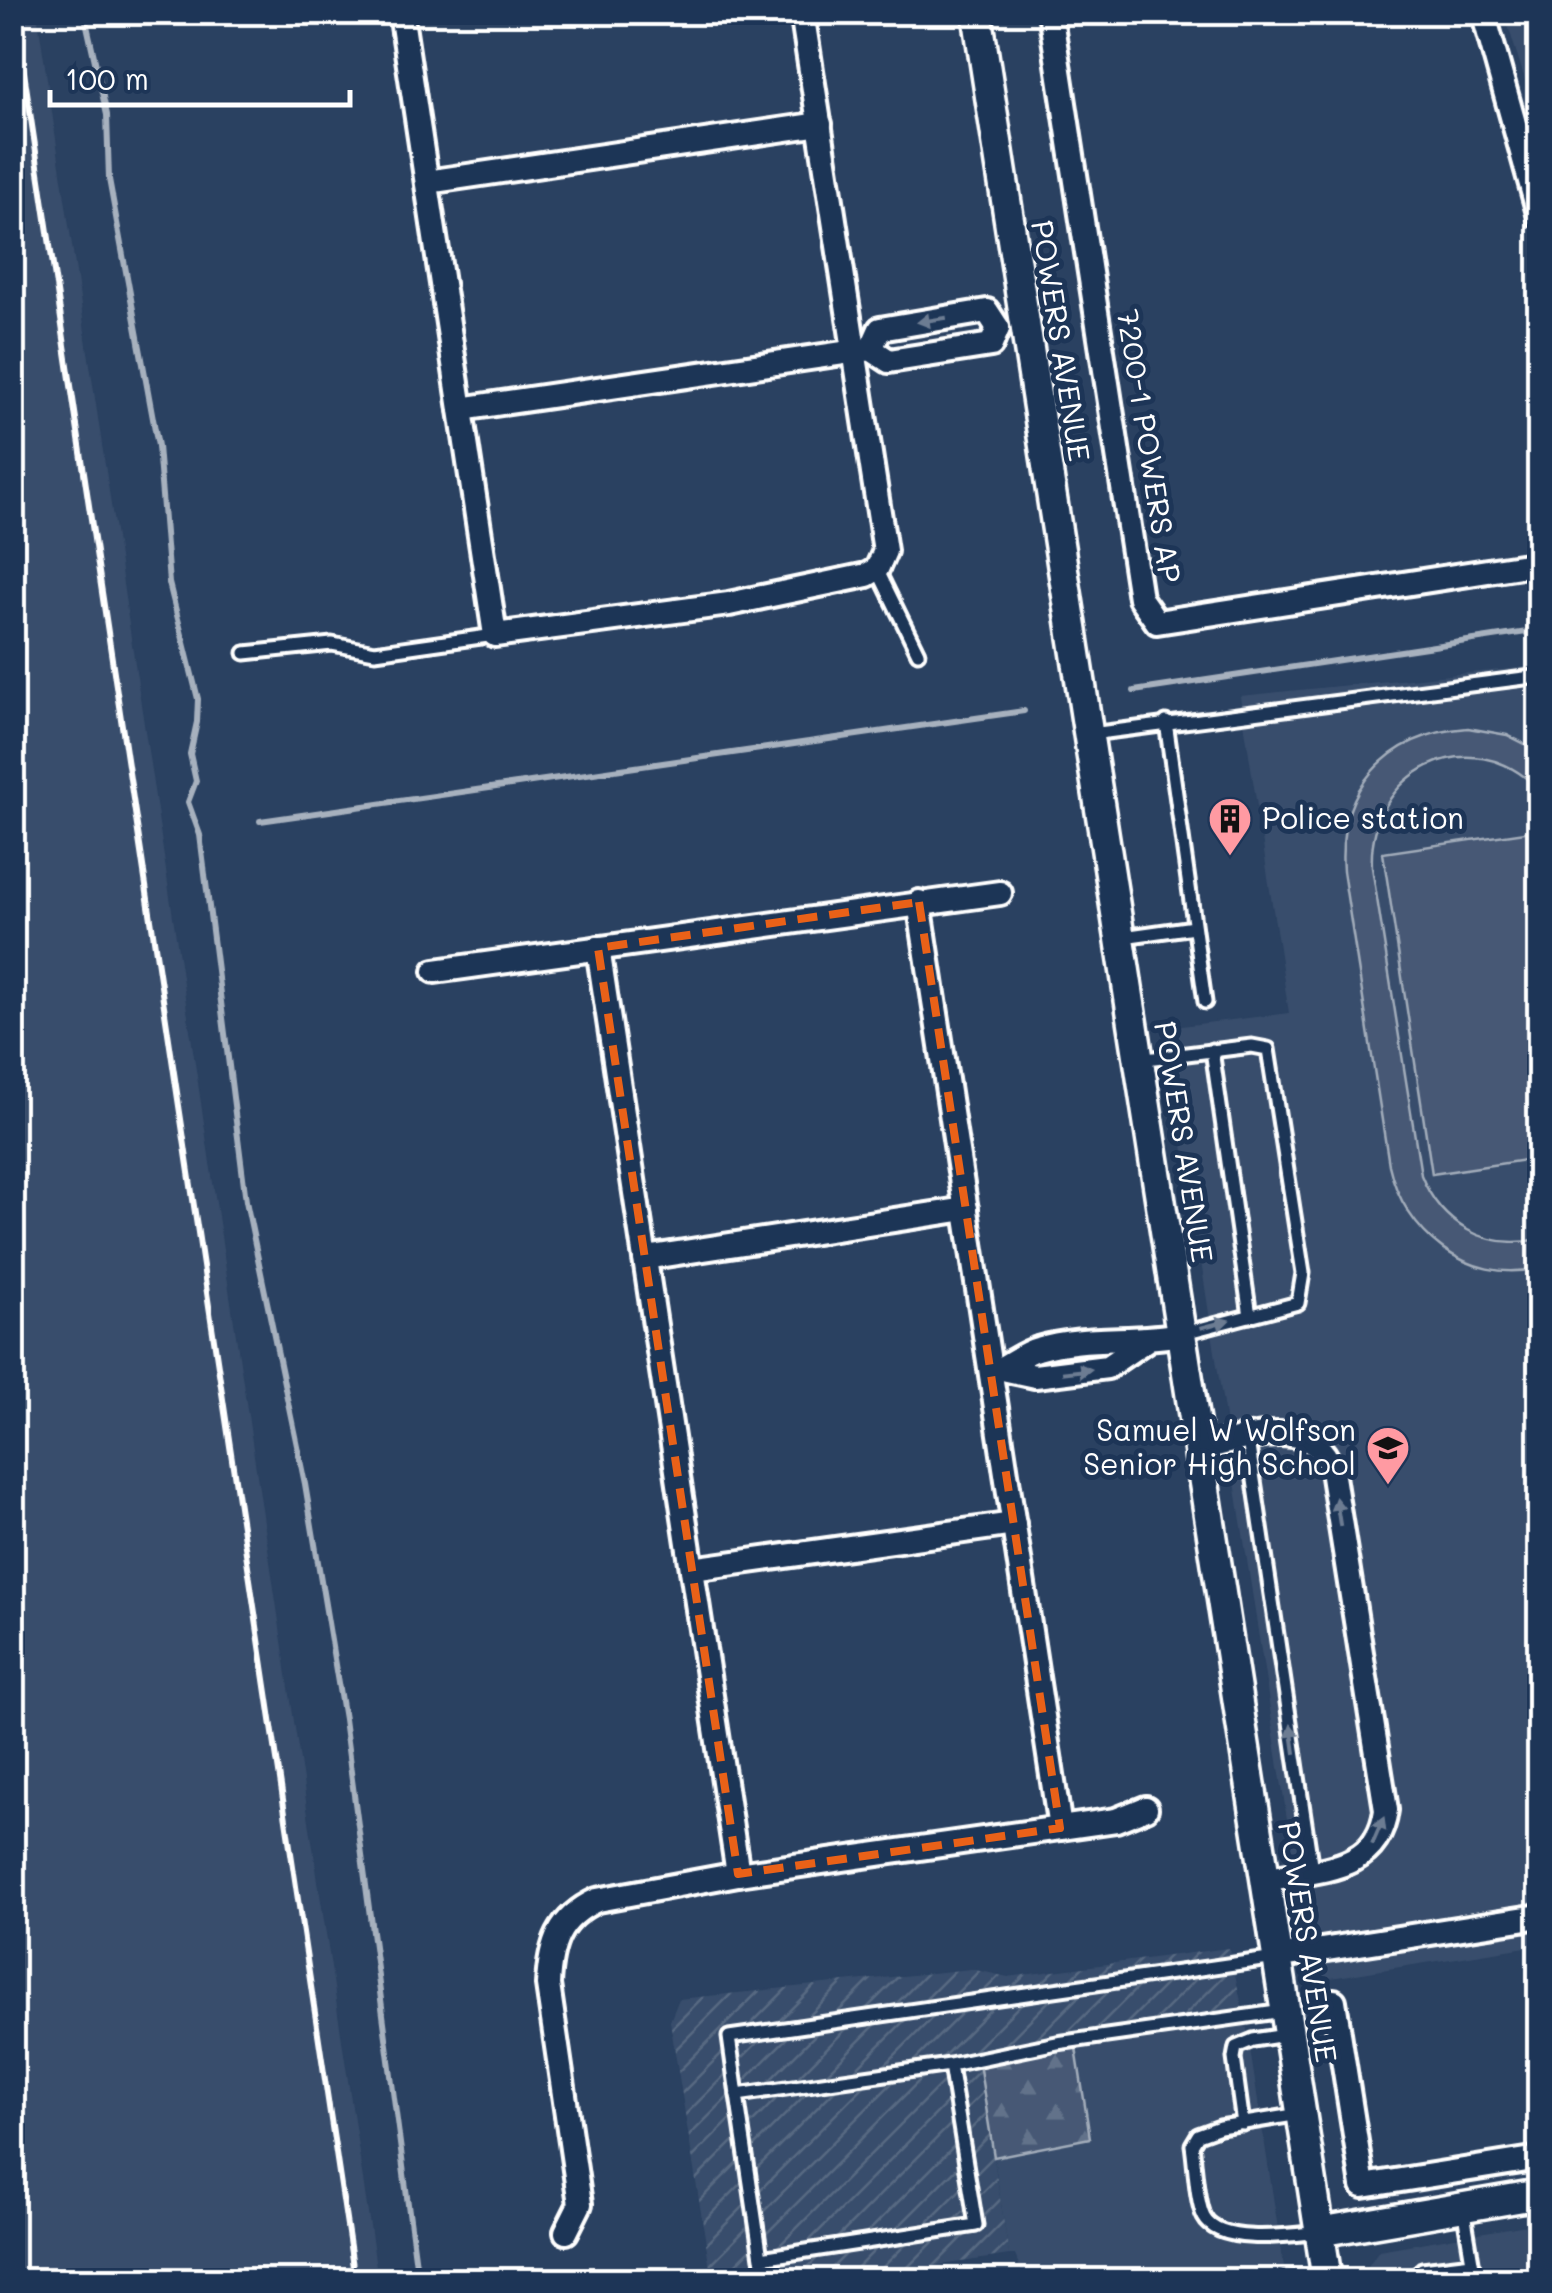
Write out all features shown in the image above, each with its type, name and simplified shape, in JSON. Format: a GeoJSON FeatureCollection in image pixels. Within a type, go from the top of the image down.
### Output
{"type":"FeatureCollection","features":[{"type":"Feature","properties":{"kind":"street"},"geometry":{"type":"LineString","coordinates":[[401,12],[494,635],[729,604],[868,575],[877,569],[885,552],[864,350],[802,12]]}},
{"type":"Feature","properties":{"kind":"street","name":"POWERS AVENUE"},"geometry":{"type":"LineString","coordinates":[[977,12],[1011,326],[1087,734],[1326,2278]]}},
{"type":"Feature","properties":{"kind":"street","name":"7200-1 POWERS AP"},"geometry":{"type":"LineString","coordinates":[[1050,12],[1140,598],[1157,622],[1540,563]]}},
{"type":"Feature","properties":{"kind":"street"},"geometry":{"type":"LineString","coordinates":[[1483,12],[1540,217]]}},
{"type":"Feature","properties":{"kind":"street"},"geometry":{"type":"LineString","coordinates":[[427,182],[820,124]]}},
{"type":"Feature","properties":{"kind":"street"},"geometry":{"type":"LineString","coordinates":[[461,409],[864,350],[889,361],[991,345],[1011,326],[987,312],[880,329],[864,350]]}},
{"type":"Feature","properties":{"kind":"street"},"geometry":{"type":"LineString","coordinates":[[435,970],[1000,893]]}},
{"type":"Feature","properties":{"kind":"street"},"geometry":{"type":"LineString","coordinates":[[919,902],[966,1209],[997,1368],[1014,1524],[1060,1828]]}},
{"type":"Feature","properties":{"kind":"street"},"geometry":{"type":"LineString","coordinates":[[598,948],[738,1874]]}},
{"type":"Feature","properties":{"kind":"street"},"geometry":{"type":"LineString","coordinates":[[645,1258],[966,1209]]}},
{"type":"Feature","properties":{"kind":"street"},"geometry":{"type":"LineString","coordinates":[[997,1368],[1035,1349],[1106,1338],[1144,1340],[1180,1334]]}},
{"type":"Feature","properties":{"kind":"street"},"geometry":{"type":"LineString","coordinates":[[1198,1449],[1285,1433],[1314,1441],[1326,1452],[1386,1810],[1384,1829],[1358,1860],[1264,1880]]}},
{"type":"Feature","properties":{"kind":"street"},"geometry":{"type":"LineString","coordinates":[[692,1569],[1014,1524]]}},
{"type":"Feature","properties":{"kind":"street"},"geometry":{"type":"LineString","coordinates":[[566,2232],[580,2204],[548,1986],[549,1961],[558,1934],[576,1910],[597,1900],[738,1874],[1116,1820],[1146,1808]]}},
{"type":"Feature","properties":{"kind":"street"},"geometry":{"type":"LineString","coordinates":[[1276,1958],[1540,1916]]}},
{"type":"Feature","properties":{"kind":"street"},"geometry":{"type":"LineString","coordinates":[[1334,2001],[1363,2186],[1540,2158]]}},
{"type":"Feature","properties":{"kind":"street"},"geometry":{"type":"LineString","coordinates":[[1319,2232],[1540,2194]]}},
{"type":"Feature","properties":{"kind":"lane"},"geometry":{"type":"LineString","coordinates":[[877,569],[918,653]]}},
{"type":"Feature","properties":{"kind":"lane"},"geometry":{"type":"LineString","coordinates":[[245,653],[332,644],[375,652],[494,635]]}},
{"type":"Feature","properties":{"kind":"lane"},"geometry":{"type":"LineString","coordinates":[[1087,734],[1540,676]]}},
{"type":"Feature","properties":{"kind":"lane"},"geometry":{"type":"LineString","coordinates":[[1166,722],[1205,1002]]}},
{"type":"Feature","properties":{"kind":"lane"},"geometry":{"type":"LineString","coordinates":[[1118,937],[1194,928]]}},
{"type":"Feature","properties":{"kind":"lane"},"geometry":{"type":"LineString","coordinates":[[1137,1060],[1252,1046],[1268,1048],[1303,1274],[1298,1303],[1180,1334]]}},
{"type":"Feature","properties":{"kind":"lane"},"geometry":{"type":"LineString","coordinates":[[1212,1050],[1250,1316]]}},
{"type":"Feature","properties":{"kind":"lane"},"geometry":{"type":"LineString","coordinates":[[1248,1440],[1312,1870]]}},
{"type":"Feature","properties":{"kind":"lane"},"geometry":{"type":"LineString","coordinates":[[950,2066],[976,2225],[761,2258],[730,2037],[1276,1958]]}},
{"type":"Feature","properties":{"kind":"lane"},"geometry":{"type":"LineString","coordinates":[[737,2095],[950,2066],[1057,2043],[1286,2023]]}},
{"type":"Feature","properties":{"kind":"lane"},"geometry":{"type":"LineString","coordinates":[[1243,2124],[1236,2047],[1286,2023]]}},
{"type":"Feature","properties":{"kind":"lane"},"geometry":{"type":"LineString","coordinates":[[1300,2114],[1209,2131],[1193,2140],[1203,2216],[1213,2226],[1241,2235],[1266,2238],[1319,2232]]}},
{"type":"Feature","properties":{"kind":"lane"},"geometry":{"type":"LineString","coordinates":[[1463,2207],[1476,2280]]}},
{"type":"Feature","properties":{"kind":"lane"},"geometry":{"type":"LineString","coordinates":[[1414,2280],[1422,2269],[1472,2263]]}},
{"type":"Feature","properties":{"kind":"lane"},"geometry":{"type":"LineString","coordinates":[[1496,2280],[1540,2276]]}},
{"type":"Feature","properties":{"kind":"lane"},"geometry":{"type":"LineString","coordinates":[[1284,2280],[1326,2278]]}},
{"type":"Feature","properties":{"kind":"highlighted area"},"geometry":{"type":"Polygon","coordinates":[[[919,902],[1060,1828],[738,1874],[598,948],[919,902]]]}},
{"type":"Feature","properties":{"kind":"shaded area"},"geometry":{"type":"Polygon","coordinates":[[[12,13],[37,13],[378,2280],[13,2280],[12,13]]]}},
{"type":"Feature","properties":{"kind":"shaded area"},"geometry":{"type":"Polygon","coordinates":[[[1504,13],[1539,13],[1539,124],[1504,13]]]}},
{"type":"Feature","properties":{"kind":"shaded area","name":"Samuel W Wolfson Senior High School"},"geometry":{"type":"Polygon","coordinates":[[[1539,666],[1539,1945],[1312,1981],[1165,1028],[1289,1013],[1240,696],[1539,666]]]}},
{"type":"Feature","properties":{"kind":"shaded area"},"geometry":{"type":"Polygon","coordinates":[[[1229,1948],[1246,2024],[979,2063],[1009,2255],[838,2280],[723,2280],[710,2268],[670,2021],[679,1999],[971,1969],[1008,1977],[1229,1948]]]}},
{"type":"Feature","properties":{"kind":"shaded area"},"geometry":{"type":"Polygon","coordinates":[[[1246,2024],[1284,2267],[1191,2280],[1025,2280],[1015,2255],[1009,2255],[994,2157],[1089,2138],[1076,2048],[1246,2024]]]}},
{"type":"Feature","properties":{"kind":"shaded area"},"geometry":{"type":"Polygon","coordinates":[[[1539,2223],[1539,2280],[1359,2280],[1379,2250],[1539,2223]]]}},
{"type":"Feature","properties":{"kind":"green space"},"geometry":{"type":"Polygon","coordinates":[[[1468,728],[1507,735],[1539,751],[1539,790],[1512,769],[1484,758],[1455,758],[1428,766],[1405,782],[1386,805],[1375,833],[1372,867],[1421,1175],[1441,1208],[1468,1230],[1501,1241],[1539,1239],[1539,1268],[1512,1271],[1487,1269],[1443,1248],[1424,1232],[1397,1190],[1389,1165],[1343,871],[1348,815],[1372,771],[1413,741],[1468,728]]]}},
{"type":"Feature","properties":{"kind":"green space"},"geometry":{"type":"Polygon","coordinates":[[[1539,830],[1539,1158],[1432,1174],[1383,853],[1539,830]]]}},
{"type":"Feature","properties":{"kind":"green space"},"geometry":{"type":"Polygon","coordinates":[[[1076,2048],[1090,2138],[994,2157],[979,2063],[1076,2048]]]}},
{"type":"Feature","properties":{"kind":"waterway"},"geometry":{"type":"LineString","coordinates":[[84,12],[107,115],[109,179],[158,446],[169,583],[198,699],[190,754],[196,781],[188,802],[200,835],[246,1201],[305,1484],[344,1719],[418,2280]]}},
{"type":"Feature","properties":{"kind":"waterway"},"geometry":{"type":"LineString","coordinates":[[1134,691],[1540,630]]}},
{"type":"Feature","properties":{"kind":"waterway"},"geometry":{"type":"LineString","coordinates":[[260,821],[1024,711]]}},
{"type":"Feature","properties":{"kind":"railway"},"geometry":{"type":"LineString","coordinates":[[15,12],[355,2280]]}},
{"type":"Feature","properties":{"kind":"place","name":"Police station"},"geometry":{"type":"Point","coordinates":[1230,857]}},
{"type":"Feature","properties":{"kind":"place","name":"Samuel W Wolfson Senior High School"},"geometry":{"type":"Point","coordinates":[1388,1486]}}]}
